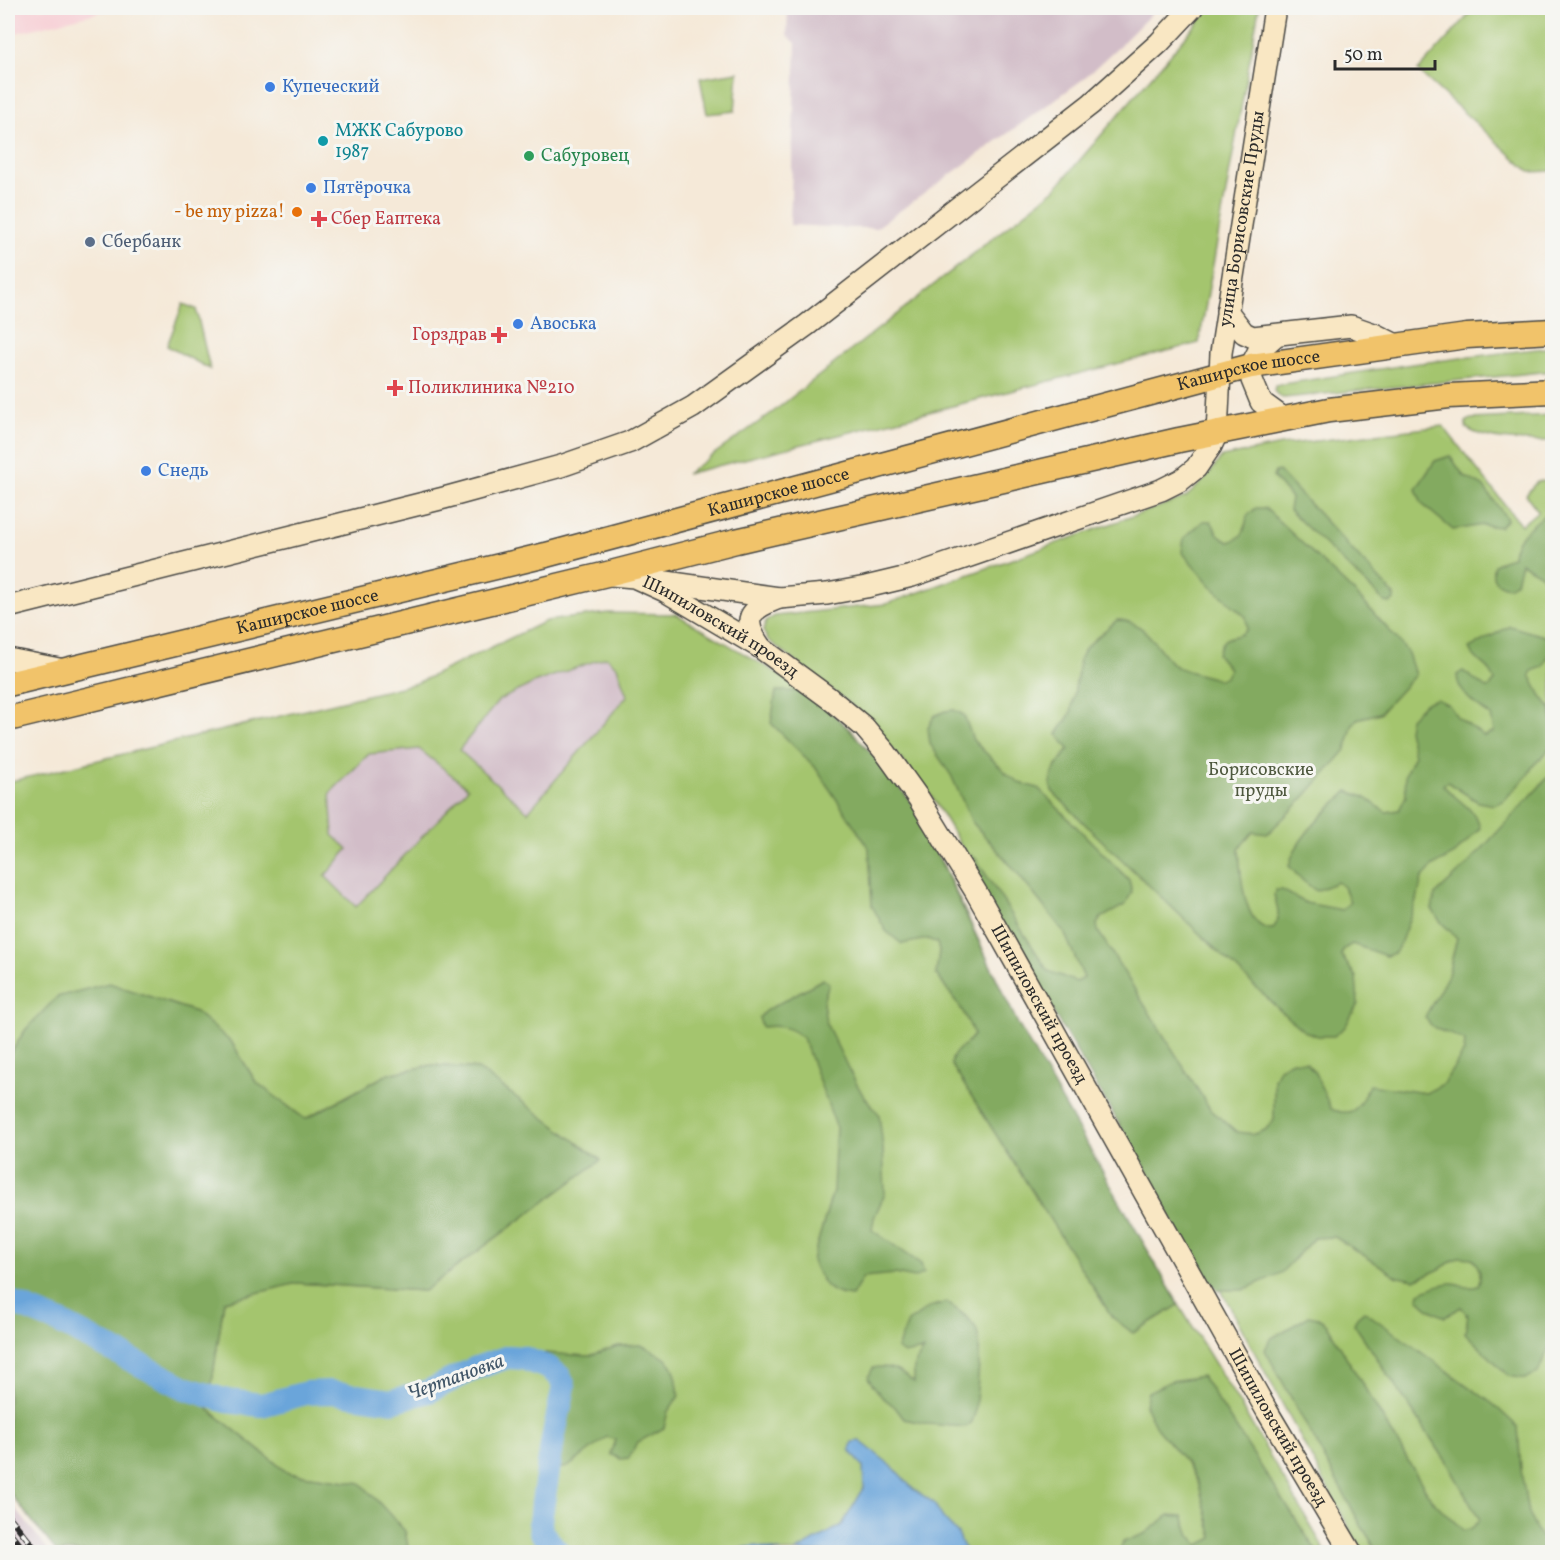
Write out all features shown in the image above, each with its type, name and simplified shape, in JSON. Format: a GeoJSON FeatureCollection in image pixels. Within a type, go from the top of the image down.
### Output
{"type":"FeatureCollection","features":[{"type":"Feature","properties":{"kind":"main road"},"geometry":{"type":"LineString","coordinates":[[8,607],[444,498],[561,466],[630,442],[693,407],[807,325],[1091,104],[1133,67],[1191,9]]}},
{"type":"Feature","properties":{"kind":"main road","name":"улица Борисовские Пруды"},"geometry":{"type":"LineString","coordinates":[[1217,433],[1221,353],[1273,13]]}},
{"type":"Feature","properties":{"kind":"main road"},"geometry":{"type":"LineString","coordinates":[[1227,310],[1244,333],[1254,337],[1351,326],[1395,345]]}},
{"type":"Feature","properties":{"kind":"main road","name":"Каширское шоссе"},"geometry":{"type":"LineString","coordinates":[[8,684],[546,555],[1251,366],[1467,336],[1552,331]]}},
{"type":"Feature","properties":{"kind":"main road"},"geometry":{"type":"LineString","coordinates":[[1275,336],[1259,350],[1251,366],[1252,380],[1261,402],[1283,418]]}},
{"type":"Feature","properties":{"kind":"main road","name":"Каширское шоссе"},"geometry":{"type":"LineString","coordinates":[[8,719],[736,541],[1283,418],[1329,410],[1449,396],[1552,391]]}},
{"type":"Feature","properties":{"kind":"main road"},"geometry":{"type":"LineString","coordinates":[[634,577],[779,597],[827,594],[912,576],[1161,490],[1181,480],[1196,468],[1217,433]]}},
{"type":"Feature","properties":{"kind":"main road","name":"Шипиловский проезд"},"geometry":{"type":"LineString","coordinates":[[607,574],[634,577],[686,602],[761,648],[864,727],[886,753],[919,799],[982,902],[1267,1411],[1351,1552]]}},
{"type":"Feature","properties":{"kind":"main road"},"geometry":{"type":"LineString","coordinates":[[761,648],[752,635],[749,618],[761,604],[779,597]]}},
{"type":"Feature","properties":{"kind":"main road"},"geometry":{"type":"LineString","coordinates":[[8,659],[64,670]]}},
{"type":"Feature","properties":{"kind":"shaded area"},"geometry":{"type":"Polygon","coordinates":[[[8,8],[117,8],[8,35],[8,8]]]}},
{"type":"Feature","properties":{"kind":"shaded area"},"geometry":{"type":"Polygon","coordinates":[[[788,8],[1157,8],[1082,80],[876,228],[852,228],[790,225],[796,43],[787,35],[788,8]]]}},
{"type":"Feature","properties":{"kind":"shaded area"},"geometry":{"type":"Polygon","coordinates":[[[606,657],[617,667],[627,696],[528,812],[459,750],[499,700],[536,682],[606,657]]]}},
{"type":"Feature","properties":{"kind":"shaded area"},"geometry":{"type":"Polygon","coordinates":[[[419,749],[468,788],[356,908],[325,876],[348,849],[333,835],[330,793],[369,754],[419,749]]]}},
{"type":"Feature","properties":{"kind":"shaded area"},"geometry":{"type":"Polygon","coordinates":[[[8,1499],[50,1552],[8,1552],[8,1499]]]}},
{"type":"Feature","properties":{"kind":"green space"},"geometry":{"type":"Polygon","coordinates":[[[1210,8],[1259,8],[1199,343],[686,474],[773,412],[1055,189],[1210,8]]]}},
{"type":"Feature","properties":{"kind":"green space"},"geometry":{"type":"Polygon","coordinates":[[[1475,8],[1552,8],[1552,171],[1530,172],[1418,71],[1475,8]]]}},
{"type":"Feature","properties":{"kind":"green space"},"geometry":{"type":"Polygon","coordinates":[[[738,72],[735,111],[707,114],[700,78],[738,72]]]}},
{"type":"Feature","properties":{"kind":"green space"},"geometry":{"type":"Polygon","coordinates":[[[183,304],[196,309],[210,369],[167,346],[183,304]]]}},
{"type":"Feature","properties":{"kind":"green space"},"geometry":{"type":"Polygon","coordinates":[[[1552,347],[1552,371],[1284,398],[1274,391],[1275,386],[1283,384],[1412,364],[1552,347]]]}},
{"type":"Feature","properties":{"kind":"green space"},"geometry":{"type":"Polygon","coordinates":[[[1552,415],[1552,441],[1496,438],[1475,433],[1466,428],[1466,422],[1471,419],[1552,415]]]}},
{"type":"Feature","properties":{"kind":"green space","name":"Борисовские пруды"},"geometry":{"type":"Polygon","coordinates":[[[1443,426],[1521,525],[1538,511],[1526,495],[1537,481],[1552,482],[1552,1552],[1362,1552],[1178,1210],[932,797],[865,716],[768,640],[763,631],[766,621],[775,616],[886,604],[1186,497],[1205,479],[1222,457],[1281,445],[1443,426]]]}},
{"type":"Feature","properties":{"kind":"green space"},"geometry":{"type":"Polygon","coordinates":[[[1450,456],[1464,476],[1483,486],[1507,519],[1500,527],[1483,525],[1453,530],[1422,504],[1416,489],[1435,461],[1450,456]]]}},
{"type":"Feature","properties":{"kind":"green space"},"geometry":{"type":"Polygon","coordinates":[[[1279,471],[1394,595],[1394,600],[1390,603],[1385,602],[1289,510],[1291,498],[1273,477],[1275,472],[1279,471]]]}},
{"type":"Feature","properties":{"kind":"green space"},"geometry":{"type":"Polygon","coordinates":[[[1256,508],[1265,508],[1358,596],[1408,653],[1415,675],[1380,713],[1357,719],[1352,726],[1346,750],[1302,800],[1267,834],[1253,832],[1239,848],[1245,898],[1255,920],[1263,927],[1273,929],[1277,921],[1278,909],[1274,895],[1276,890],[1282,890],[1306,903],[1342,910],[1350,902],[1344,887],[1337,882],[1316,891],[1302,880],[1289,866],[1293,855],[1313,825],[1348,791],[1366,798],[1386,812],[1399,810],[1406,796],[1405,775],[1414,755],[1408,730],[1410,718],[1425,703],[1437,699],[1449,705],[1457,717],[1484,736],[1494,732],[1491,716],[1464,694],[1458,682],[1457,675],[1463,671],[1486,688],[1495,681],[1490,671],[1471,653],[1469,648],[1510,626],[1547,637],[1551,650],[1543,667],[1532,671],[1530,675],[1541,696],[1552,710],[1552,747],[1503,801],[1494,805],[1478,802],[1447,782],[1443,785],[1469,809],[1480,828],[1455,854],[1433,866],[1422,878],[1418,896],[1395,953],[1386,956],[1352,944],[1344,949],[1341,955],[1356,977],[1358,1004],[1345,1027],[1334,1036],[1318,1036],[1304,1031],[1288,1018],[1096,835],[1052,791],[1051,785],[1055,768],[1069,749],[1057,734],[1071,713],[1080,659],[1086,647],[1117,620],[1127,621],[1143,630],[1177,667],[1219,680],[1226,677],[1229,669],[1217,654],[1227,638],[1239,635],[1247,629],[1246,617],[1213,588],[1182,552],[1184,538],[1203,521],[1211,521],[1218,534],[1229,542],[1234,540],[1243,533],[1247,516],[1256,508]]]}},
{"type":"Feature","properties":{"kind":"green space"},"geometry":{"type":"Polygon","coordinates":[[[1549,511],[1552,511],[1552,589],[1540,574],[1521,563],[1516,582],[1509,587],[1497,583],[1493,577],[1494,565],[1513,557],[1521,537],[1549,511]]]}},
{"type":"Feature","properties":{"kind":"green space"},"geometry":{"type":"Polygon","coordinates":[[[608,613],[676,614],[808,691],[855,734],[943,864],[1018,1024],[1179,1305],[1326,1552],[379,1552],[361,1483],[288,1473],[208,1409],[224,1301],[297,1283],[424,1291],[600,1160],[478,1069],[432,1065],[388,1074],[305,1119],[256,1082],[232,1043],[26,1029],[8,1057],[8,782],[417,683],[546,621],[608,613]],[[606,657],[536,682],[499,700],[459,750],[528,812],[627,696],[617,667],[606,657]],[[419,749],[369,754],[330,793],[333,835],[348,849],[325,876],[356,907],[468,788],[419,749]]]}},
{"type":"Feature","properties":{"kind":"green space"},"geometry":{"type":"Polygon","coordinates":[[[776,691],[808,691],[865,746],[915,808],[1018,1024],[1179,1305],[1133,1333],[1112,1317],[951,1064],[954,1054],[974,1034],[962,1010],[936,974],[939,951],[937,943],[928,939],[902,944],[886,931],[872,906],[869,848],[815,767],[771,723],[776,691]]]}},
{"type":"Feature","properties":{"kind":"green space"},"geometry":{"type":"Polygon","coordinates":[[[954,710],[964,715],[973,740],[1007,774],[1020,783],[1038,788],[1129,880],[1132,892],[1125,905],[1101,918],[1097,924],[1098,931],[1210,1109],[1237,1132],[1255,1134],[1265,1130],[1274,1120],[1274,1079],[1279,1068],[1292,1061],[1306,1062],[1315,1073],[1331,1109],[1339,1112],[1356,1108],[1369,1085],[1426,1093],[1443,1084],[1464,1052],[1465,1041],[1433,1027],[1425,1017],[1448,975],[1457,938],[1432,909],[1435,895],[1466,866],[1552,773],[1552,1341],[1538,1373],[1525,1379],[1509,1376],[1465,1333],[1468,1315],[1461,1307],[1445,1317],[1430,1309],[1418,1298],[1419,1293],[1449,1283],[1467,1287],[1478,1286],[1480,1271],[1472,1258],[1459,1257],[1415,1280],[1398,1277],[1335,1237],[1314,1238],[1281,1273],[1243,1290],[1218,1290],[1205,1278],[1190,1259],[1154,1183],[965,863],[965,858],[971,855],[976,859],[1048,971],[1077,982],[1084,978],[1064,932],[1013,868],[972,822],[951,775],[930,744],[928,728],[934,716],[954,710]]]}},
{"type":"Feature","properties":{"kind":"green space"},"geometry":{"type":"Polygon","coordinates":[[[823,979],[829,983],[823,1002],[826,1023],[863,1095],[879,1114],[885,1193],[874,1218],[872,1230],[921,1264],[924,1273],[915,1278],[895,1274],[863,1277],[852,1296],[836,1293],[826,1286],[812,1261],[833,1191],[836,1126],[803,1038],[794,1031],[784,1028],[762,1027],[759,1018],[765,1011],[823,979]]]}},
{"type":"Feature","properties":{"kind":"green space"},"geometry":{"type":"Polygon","coordinates":[[[109,983],[196,1012],[232,1043],[256,1082],[305,1119],[388,1074],[432,1065],[478,1069],[601,1160],[424,1291],[297,1283],[224,1301],[208,1409],[288,1473],[361,1483],[405,1531],[409,1552],[57,1552],[8,1491],[8,1057],[26,1029],[57,997],[109,983]]]}},
{"type":"Feature","properties":{"kind":"green space"},"geometry":{"type":"Polygon","coordinates":[[[946,1302],[969,1319],[978,1334],[975,1413],[972,1422],[966,1427],[928,1424],[904,1419],[895,1407],[881,1396],[868,1378],[873,1368],[885,1367],[900,1372],[914,1382],[914,1366],[923,1350],[904,1354],[897,1349],[908,1322],[930,1307],[946,1302]]]}},
{"type":"Feature","properties":{"kind":"green space"},"geometry":{"type":"Polygon","coordinates":[[[1364,1311],[1493,1404],[1518,1427],[1521,1470],[1528,1514],[1544,1543],[1541,1552],[1378,1552],[1265,1350],[1270,1339],[1309,1316],[1326,1323],[1431,1499],[1464,1531],[1472,1528],[1480,1520],[1446,1461],[1354,1324],[1357,1317],[1364,1311]]]}},
{"type":"Feature","properties":{"kind":"green space"},"geometry":{"type":"Polygon","coordinates":[[[641,1345],[666,1359],[674,1369],[676,1376],[679,1396],[668,1411],[664,1428],[638,1442],[629,1458],[620,1459],[611,1454],[616,1440],[607,1437],[568,1467],[557,1469],[549,1464],[564,1386],[552,1371],[535,1362],[545,1353],[589,1356],[618,1346],[641,1345]]]}},
{"type":"Feature","properties":{"kind":"green space"},"geometry":{"type":"Polygon","coordinates":[[[1202,1376],[1317,1552],[1119,1552],[1123,1542],[1144,1534],[1169,1515],[1183,1516],[1190,1535],[1199,1545],[1213,1538],[1198,1482],[1188,1465],[1157,1429],[1145,1405],[1148,1392],[1171,1381],[1202,1376]]]}},
{"type":"Feature","properties":{"kind":"water"},"geometry":{"type":"Polygon","coordinates":[[[860,1441],[893,1467],[913,1489],[933,1502],[943,1518],[958,1534],[966,1552],[795,1552],[842,1525],[864,1488],[863,1467],[850,1450],[852,1442],[860,1441]]]}},
{"type":"Feature","properties":{"kind":"water"},"geometry":{"type":"Polygon","coordinates":[[[757,1546],[782,1552],[736,1552],[741,1548],[757,1546]]]}},
{"type":"Feature","properties":{"kind":"waterway","name":"Чертановка"},"geometry":{"type":"LineString","coordinates":[[8,1301],[59,1322],[185,1388],[227,1401],[262,1405],[306,1393],[331,1392],[392,1401],[429,1391],[476,1368],[508,1357],[523,1358],[549,1368],[559,1376],[564,1386],[540,1521],[541,1532],[558,1552]]}},
{"type":"Feature","properties":{"kind":"railway"},"geometry":{"type":"LineString","coordinates":[[8,1515],[38,1552]]}},
{"type":"Feature","properties":{"kind":"railway"},"geometry":{"type":"LineString","coordinates":[[8,1530],[26,1552]]}},
{"type":"Feature","properties":{"kind":"place","name":"Купеческий"},"geometry":{"type":"Point","coordinates":[270,87]}},
{"type":"Feature","properties":{"kind":"place","name":"МЖК Сабурово 1987"},"geometry":{"type":"Point","coordinates":[323,141]}},
{"type":"Feature","properties":{"kind":"place","name":"Сабуровец"},"geometry":{"type":"Point","coordinates":[529,156]}},
{"type":"Feature","properties":{"kind":"place","name":"Пятёрочка"},"geometry":{"type":"Point","coordinates":[311,188]}},
{"type":"Feature","properties":{"kind":"place","name":"- be my pizza!"},"geometry":{"type":"Point","coordinates":[297,212]}},
{"type":"Feature","properties":{"kind":"place","name":"Сбер Еаптека"},"geometry":{"type":"Point","coordinates":[319,219]}},
{"type":"Feature","properties":{"kind":"place","name":"Сбербанк"},"geometry":{"type":"Point","coordinates":[90,242]}},
{"type":"Feature","properties":{"kind":"place","name":"Авоська"},"geometry":{"type":"Point","coordinates":[518,324]}},
{"type":"Feature","properties":{"kind":"place","name":"Горздрав"},"geometry":{"type":"Point","coordinates":[499,335]}},
{"type":"Feature","properties":{"kind":"place","name":"Поликлиника №210"},"geometry":{"type":"Point","coordinates":[395,388]}},
{"type":"Feature","properties":{"kind":"place","name":"Снедь"},"geometry":{"type":"Point","coordinates":[146,471]}}]}
